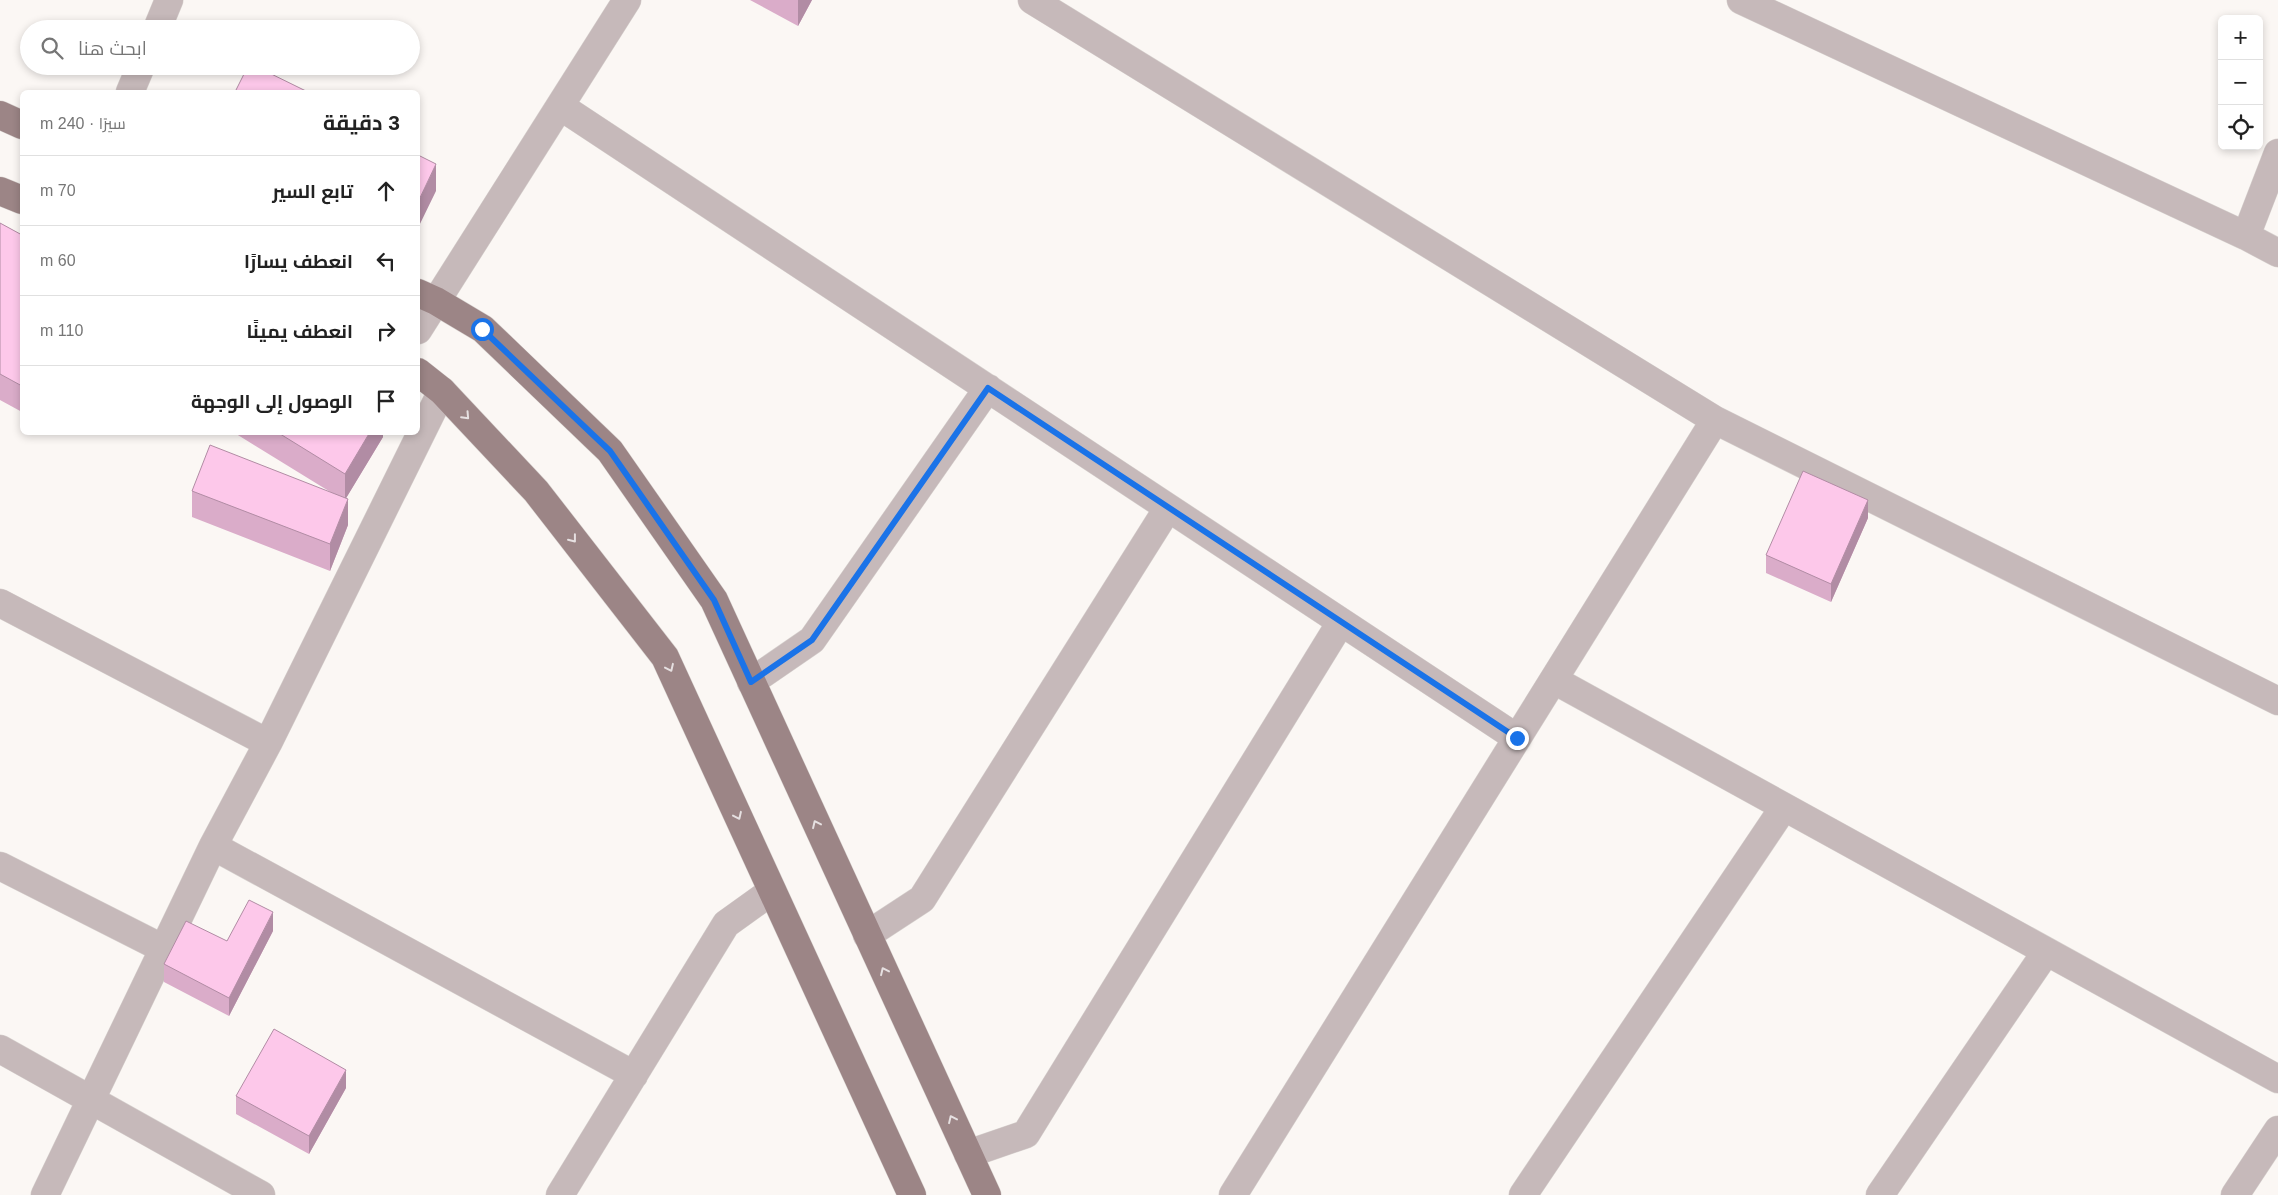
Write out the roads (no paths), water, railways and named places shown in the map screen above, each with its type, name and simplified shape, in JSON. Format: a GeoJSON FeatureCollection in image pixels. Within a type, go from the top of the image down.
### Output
{"type":"FeatureCollection","features":[{"type":"Feature","properties":{"kind":"main road"},"geometry":{"type":"LineString","coordinates":[[0,115],[20,124]]}},
{"type":"Feature","properties":{"kind":"main road"},"geometry":{"type":"LineString","coordinates":[[0,191],[20,199]]}},
{"type":"Feature","properties":{"kind":"main road"},"geometry":{"type":"LineString","coordinates":[[427,297],[482,329],[610,451],[714,600],[987,1195]]}},
{"type":"Feature","properties":{"kind":"main road"},"geometry":{"type":"LineString","coordinates":[[420,374],[442,391],[536,491],[665,656],[912,1195]]}},
{"type":"Feature","properties":{"kind":"street"},"geometry":{"type":"LineString","coordinates":[[161,20],[169,0]]}},
{"type":"Feature","properties":{"kind":"street"},"geometry":{"type":"LineString","coordinates":[[420,323],[427,297],[560,106],[628,0]]}},
{"type":"Feature","properties":{"kind":"street"},"geometry":{"type":"LineString","coordinates":[[1032,0],[1715,420],[2278,701]]}},
{"type":"Feature","properties":{"kind":"street"},"geometry":{"type":"LineString","coordinates":[[1741,0],[2246,236],[2278,253]]}},
{"type":"Feature","properties":{"kind":"street"},"geometry":{"type":"LineString","coordinates":[[131,90],[137,75]]}},
{"type":"Feature","properties":{"kind":"street"},"geometry":{"type":"LineString","coordinates":[[560,106],[1517,738]]}},
{"type":"Feature","properties":{"kind":"street"},"geometry":{"type":"LineString","coordinates":[[2246,236],[2278,153]]}},
{"type":"Feature","properties":{"kind":"street"},"geometry":{"type":"LineString","coordinates":[[751,682],[812,640],[988,388]]}},
{"type":"Feature","properties":{"kind":"street"},"geometry":{"type":"LineString","coordinates":[[45,1195],[213,846],[268,743],[442,391]]}},
{"type":"Feature","properties":{"kind":"street"},"geometry":{"type":"LineString","coordinates":[[1233,1195],[1715,420]]}},
{"type":"Feature","properties":{"kind":"street"},"geometry":{"type":"LineString","coordinates":[[867,935],[922,899],[1168,508]]}},
{"type":"Feature","properties":{"kind":"street"},"geometry":{"type":"LineString","coordinates":[[0,603],[268,743]]}},
{"type":"Feature","properties":{"kind":"street"},"geometry":{"type":"LineString","coordinates":[[968,1154],[1026,1134],[1340,622]]}},
{"type":"Feature","properties":{"kind":"street"},"geometry":{"type":"LineString","coordinates":[[1554,680],[2278,1079]]}},
{"type":"Feature","properties":{"kind":"street"},"geometry":{"type":"LineString","coordinates":[[1523,1195],[1784,807]]}},
{"type":"Feature","properties":{"kind":"street"},"geometry":{"type":"LineString","coordinates":[[213,846],[634,1075]]}},
{"type":"Feature","properties":{"kind":"street"},"geometry":{"type":"LineString","coordinates":[[0,866],[164,949]]}},
{"type":"Feature","properties":{"kind":"street"},"geometry":{"type":"LineString","coordinates":[[560,1195],[726,924],[772,891]]}},
{"type":"Feature","properties":{"kind":"street"},"geometry":{"type":"LineString","coordinates":[[1880,1195],[2046,952]]}},
{"type":"Feature","properties":{"kind":"street"},"geometry":{"type":"LineString","coordinates":[[0,1049],[261,1195]]}},
{"type":"Feature","properties":{"kind":"street"},"geometry":{"type":"LineString","coordinates":[[2235,1195],[2278,1130]]}}]}
